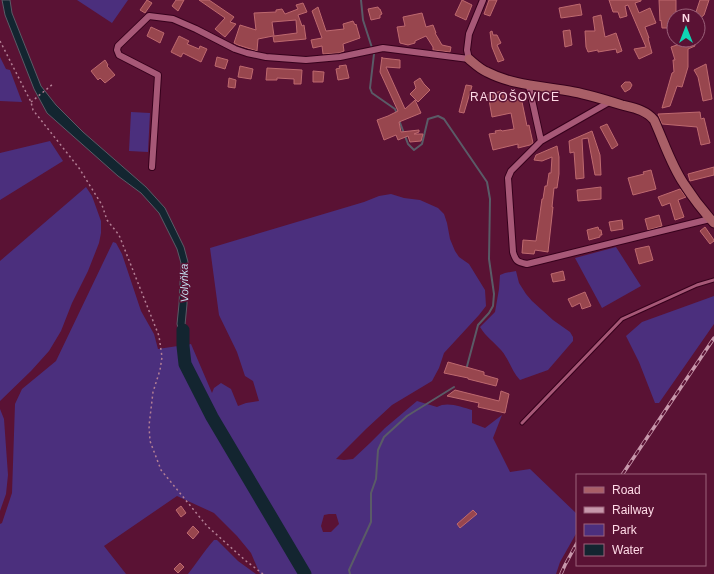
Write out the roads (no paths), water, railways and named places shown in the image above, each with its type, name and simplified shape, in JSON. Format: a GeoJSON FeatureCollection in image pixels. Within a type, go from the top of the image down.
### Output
{"type":"FeatureCollection","features":[{"type":"Feature","properties":{"kind":"street"},"geometry":{"type":"LineString","coordinates":[[469,59],[467,50],[469,34],[483,0]]}},
{"type":"Feature","properties":{"kind":"street"},"geometry":{"type":"LineString","coordinates":[[152,167],[158,75],[119,55],[117,50],[118,46],[149,16],[173,18],[235,49],[266,57],[306,60],[340,57],[384,48],[469,59],[486,71],[499,77],[529,86],[574,92],[611,101],[645,112],[654,120],[684,184],[712,221],[527,264],[519,262],[515,259],[512,252],[508,178],[511,172],[541,141],[611,101]]}},
{"type":"Feature","properties":{"kind":"street"},"geometry":{"type":"LineString","coordinates":[[529,86],[541,141]]}},
{"type":"Feature","properties":{"kind":"lane"},"geometry":{"type":"LineString","coordinates":[[522,423],[622,319],[697,285],[714,280]]}},
{"type":"Feature","properties":{"kind":"water"},"geometry":{"type":"Polygon","coordinates":[[[2,0],[10,0],[12,13],[41,86],[56,105],[83,132],[146,187],[165,208],[184,247],[188,262],[187,304],[183,346],[177,324],[181,263],[177,249],[159,213],[141,193],[118,176],[47,113],[34,89],[5,15],[2,0]]]}},
{"type":"Feature","properties":{"kind":"waterway"},"geometry":{"type":"LineString","coordinates":[[361,0],[363,20],[374,54],[370,88],[372,93],[395,109],[397,114]]}},
{"type":"Feature","properties":{"kind":"waterway"},"geometry":{"type":"LineString","coordinates":[[399,120],[408,144],[414,150],[422,144],[428,119],[438,116],[444,119],[487,182],[490,199],[489,259],[494,294],[493,306],[478,325],[466,370]]}},
{"type":"Feature","properties":{"kind":"waterway","name":"Volyňka"},"geometry":{"type":"LineString","coordinates":[[183,330],[185,364],[212,417],[305,574]]}},
{"type":"Feature","properties":{"kind":"waterway"},"geometry":{"type":"LineString","coordinates":[[350,574],[349,570],[371,522],[371,493],[376,479],[378,450],[384,437],[407,416],[454,387]]}},
{"type":"Feature","properties":{"kind":"railway"},"geometry":{"type":"LineString","coordinates":[[623,474],[714,338]]}},
{"type":"Feature","properties":{"kind":"railway"},"geometry":{"type":"LineString","coordinates":[[561,574],[576,545]]}},
{"type":"Feature","properties":{"kind":"district","name":"RADOŠOVICE"},"geometry":{"type":"Point","coordinates":[515,97]}}]}
